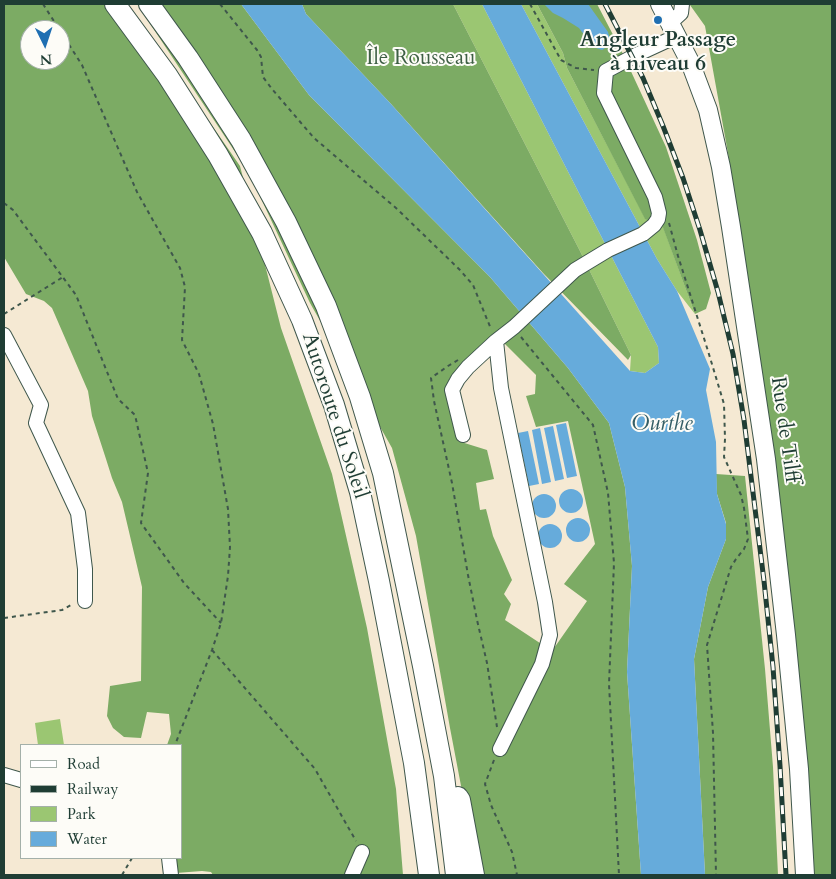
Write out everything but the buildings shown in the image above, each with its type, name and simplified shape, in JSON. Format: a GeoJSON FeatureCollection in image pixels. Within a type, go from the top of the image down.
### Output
{"type":"FeatureCollection","features":[{"type":"Feature","properties":{"kind":"highway","name":"Autoroute du Soleil"},"geometry":{"type":"LineString","coordinates":[[115,4],[167,75],[213,146],[262,233],[302,320],[334,404],[360,492],[379,581],[414,762],[429,875]]}},
{"type":"Feature","properties":{"kind":"highway","name":"Autoroute du Soleil"},"geometry":{"type":"LineString","coordinates":[[149,4],[188,58],[241,140],[286,222],[326,306],[360,397],[383,473],[423,666],[444,776],[456,875]]}},
{"type":"Feature","properties":{"kind":"highway"},"geometry":{"type":"LineString","coordinates":[[444,776],[460,800],[474,875]]}},
{"type":"Feature","properties":{"kind":"main road","name":"Rue de Tilff"},"geometry":{"type":"LineString","coordinates":[[660,4],[674,29],[708,110],[721,167],[740,279],[766,459],[786,635],[799,769],[805,875]]}},
{"type":"Feature","properties":{"kind":"street"},"geometry":{"type":"LineString","coordinates":[[463,435],[452,390],[468,367],[575,270],[608,250],[643,234],[658,219],[659,212],[654,197],[604,93],[606,71],[638,54],[674,29],[681,13],[682,4]]}},
{"type":"Feature","properties":{"kind":"street"},"geometry":{"type":"LineString","coordinates":[[4,335],[41,405],[36,423],[78,513],[85,569],[85,601]]}},
{"type":"Feature","properties":{"kind":"street"},"geometry":{"type":"LineString","coordinates":[[496,341],[501,388],[545,602],[550,635],[542,664],[500,749]]}},
{"type":"Feature","properties":{"kind":"street"},"geometry":{"type":"LineString","coordinates":[[4,775],[20,780]]}},
{"type":"Feature","properties":{"kind":"street"},"geometry":{"type":"LineString","coordinates":[[352,875],[362,852]]}},
{"type":"Feature","properties":{"kind":"street"},"geometry":{"type":"LineString","coordinates":[[169,859],[171,875]]}},
{"type":"Feature","properties":{"kind":"path"},"geometry":{"type":"LineString","coordinates":[[43,4],[82,65],[137,192],[180,268],[184,287],[182,340],[199,374],[213,424],[228,509],[230,547],[228,576],[221,624],[175,744]]}},
{"type":"Feature","properties":{"kind":"path"},"geometry":{"type":"LineString","coordinates":[[220,4],[257,50],[262,62],[263,76],[272,89],[314,138],[396,208],[473,285],[496,341]]}},
{"type":"Feature","properties":{"kind":"path"},"geometry":{"type":"LineString","coordinates":[[530,4],[561,60],[576,68],[606,71]]}},
{"type":"Feature","properties":{"kind":"path"},"geometry":{"type":"LineString","coordinates":[[4,203],[13,210],[76,295],[118,399],[135,415],[148,473],[141,523],[184,583],[221,624]]}},
{"type":"Feature","properties":{"kind":"path"},"geometry":{"type":"LineString","coordinates":[[659,212],[668,220],[724,404],[724,457],[741,495],[748,539],[731,567],[707,645],[713,733],[716,875]]}},
{"type":"Feature","properties":{"kind":"path"},"geometry":{"type":"LineString","coordinates":[[4,314],[63,277]]}},
{"type":"Feature","properties":{"kind":"path"},"geometry":{"type":"LineString","coordinates":[[514,327],[593,425],[608,493],[614,563],[608,684],[619,875]]}},
{"type":"Feature","properties":{"kind":"path"},"geometry":{"type":"LineString","coordinates":[[462,357],[431,378],[468,575],[487,663],[500,749],[485,784],[490,805],[512,852],[517,875]]}},
{"type":"Feature","properties":{"kind":"path"},"geometry":{"type":"LineString","coordinates":[[4,618],[62,610],[74,603],[85,601]]}},
{"type":"Feature","properties":{"kind":"path"},"geometry":{"type":"LineString","coordinates":[[212,650],[315,769],[362,852]]}},
{"type":"Feature","properties":{"kind":"path"},"geometry":{"type":"LineString","coordinates":[[122,875],[131,859]]}},
{"type":"Feature","properties":{"kind":"green space"},"geometry":{"type":"Polygon","coordinates":[[[4,4],[128,4],[240,166],[281,328],[332,474],[367,628],[396,789],[403,875],[213,875],[211,872],[202,871],[176,873],[176,859],[182,859],[182,744],[167,744],[171,734],[169,714],[147,712],[141,738],[124,737],[113,728],[107,716],[110,686],[141,681],[142,587],[122,502],[112,478],[92,416],[88,391],[52,308],[44,301],[26,294],[4,257],[4,4]]]}},
{"type":"Feature","properties":{"kind":"green space"},"geometry":{"type":"Polygon","coordinates":[[[137,4],[241,4],[309,95],[490,277],[568,368],[609,423],[625,487],[632,566],[627,672],[641,875],[478,875],[416,536],[392,448],[310,303],[249,173],[137,4]],[[497,336],[449,379],[458,441],[487,450],[494,479],[476,483],[480,510],[486,509],[493,536],[512,580],[504,594],[511,604],[505,620],[552,651],[587,601],[564,584],[595,544],[568,421],[536,427],[526,396],[535,394],[536,375],[497,336]]]}},
{"type":"Feature","properties":{"kind":"green space","name":"Île Rousseau"},"geometry":{"type":"Polygon","coordinates":[[[302,4],[453,4],[580,251],[631,355],[628,360],[543,273],[391,104],[306,14],[302,4]]]}},
{"type":"Feature","properties":{"kind":"green space"},"geometry":{"type":"Polygon","coordinates":[[[453,4],[482,4],[658,347],[659,363],[645,373],[630,371],[631,355],[580,251],[453,4]]]}},
{"type":"Feature","properties":{"kind":"green space"},"geometry":{"type":"Polygon","coordinates":[[[521,4],[537,4],[563,53],[567,68],[645,218],[662,224],[695,314],[677,291],[657,259],[521,4]]]}},
{"type":"Feature","properties":{"kind":"green space"},"geometry":{"type":"Polygon","coordinates":[[[537,4],[597,4],[622,52],[666,147],[697,240],[711,293],[706,309],[695,314],[662,225],[645,219],[567,68],[563,53],[537,4]]]}},
{"type":"Feature","properties":{"kind":"green space"},"geometry":{"type":"Polygon","coordinates":[[[688,4],[832,4],[832,875],[808,875],[772,477],[746,270],[728,153],[705,26],[688,4]]]}},
{"type":"Feature","properties":{"kind":"green space"},"geometry":{"type":"Polygon","coordinates":[[[716,474],[745,476],[765,669],[773,767],[778,875],[705,875],[694,659],[708,587],[726,539],[726,523],[717,494],[716,474]]]}},
{"type":"Feature","properties":{"kind":"green space"},"geometry":{"type":"Polygon","coordinates":[[[60,719],[64,744],[38,744],[35,723],[60,719]]]}},
{"type":"Feature","properties":{"kind":"water","name":"Ourthe"},"geometry":{"type":"Polygon","coordinates":[[[241,4],[302,4],[306,14],[391,104],[630,371],[645,373],[659,363],[658,347],[482,4],[521,4],[657,259],[677,291],[710,369],[706,390],[716,442],[717,494],[726,524],[726,539],[708,587],[694,659],[705,875],[641,875],[627,672],[632,566],[625,487],[609,423],[568,368],[490,277],[309,95],[241,4]]]}},
{"type":"Feature","properties":{"kind":"water"},"geometry":{"type":"Polygon","coordinates":[[[544,4],[588,4],[608,32],[611,44],[602,50],[593,47],[579,28],[553,13],[544,4]]]}},
{"type":"Feature","properties":{"kind":"water"},"geometry":{"type":"Polygon","coordinates":[[[566,423],[577,476],[567,478],[556,425],[566,423]]]}},
{"type":"Feature","properties":{"kind":"water"},"geometry":{"type":"Polygon","coordinates":[[[553,426],[564,479],[555,481],[544,428],[553,426]]]}},
{"type":"Feature","properties":{"kind":"water"},"geometry":{"type":"Polygon","coordinates":[[[540,428],[551,482],[542,484],[532,430],[540,428]]]}},
{"type":"Feature","properties":{"kind":"water"},"geometry":{"type":"Polygon","coordinates":[[[528,431],[539,484],[529,486],[518,433],[528,431]]]}},
{"type":"Feature","properties":{"kind":"water"},"geometry":{"type":"Polygon","coordinates":[[[571,489],[580,492],[583,501],[580,510],[571,513],[562,510],[559,501],[562,492],[571,489]]]}},
{"type":"Feature","properties":{"kind":"water"},"geometry":{"type":"Polygon","coordinates":[[[544,494],[549,495],[555,501],[555,511],[549,517],[544,518],[539,517],[533,511],[532,506],[533,501],[539,495],[544,494]]]}},
{"type":"Feature","properties":{"kind":"water"},"geometry":{"type":"Polygon","coordinates":[[[578,518],[587,521],[590,530],[587,539],[578,542],[569,539],[566,530],[569,521],[578,518]]]}},
{"type":"Feature","properties":{"kind":"water"},"geometry":{"type":"Polygon","coordinates":[[[550,524],[555,525],[561,531],[561,541],[555,547],[550,548],[545,547],[539,541],[538,536],[539,531],[545,525],[550,524]]]}},
{"type":"Feature","properties":{"kind":"railway"},"geometry":{"type":"LineString","coordinates":[[605,4],[643,78],[683,178],[718,292],[733,354],[744,420],[773,667],[786,875]]}},
{"type":"Feature","properties":{"kind":"place","name":"Angleur Passage à niveau 6"},"geometry":{"type":"Point","coordinates":[658,20]}}]}
